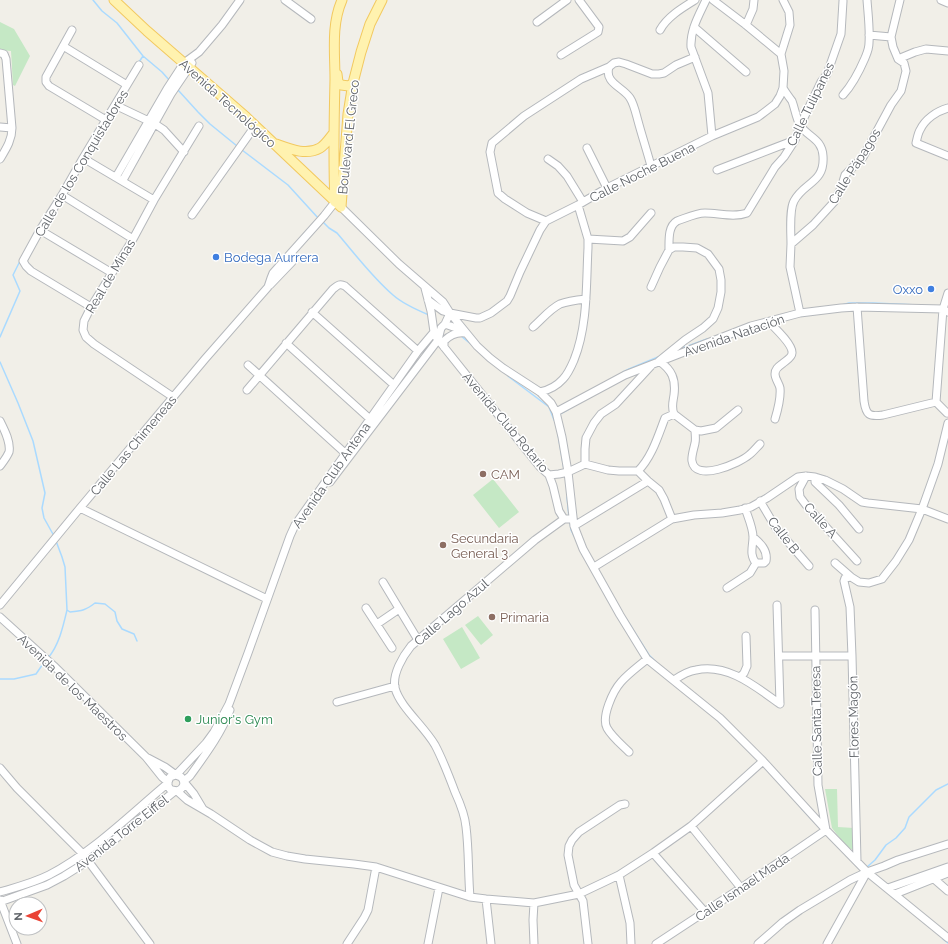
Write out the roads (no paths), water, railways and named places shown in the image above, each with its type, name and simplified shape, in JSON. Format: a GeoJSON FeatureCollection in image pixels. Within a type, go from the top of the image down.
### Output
{"type":"FeatureCollection","features":[{"type":"Feature","properties":{"kind":"main road","name":"Avenida Tecnológico"},"geometry":{"type":"LineString","coordinates":[[114,0],[255,126],[338,204]]}},
{"type":"Feature","properties":{"kind":"main road","name":"Boulevard El Greco"},"geometry":{"type":"LineString","coordinates":[[338,204],[333,131],[334,58],[336,22],[342,0]]}},
{"type":"Feature","properties":{"kind":"main road","name":"Boulevard El Greco"},"geometry":{"type":"LineString","coordinates":[[338,204],[353,83],[370,24],[382,0]]}},
{"type":"Feature","properties":{"kind":"main road"},"geometry":{"type":"LineString","coordinates":[[334,58],[337,60],[337,78],[339,84],[346,86],[353,83]]}},
{"type":"Feature","properties":{"kind":"main road"},"geometry":{"type":"LineString","coordinates":[[274,144],[306,152],[320,148],[328,140],[333,131],[347,130]]}},
{"type":"Feature","properties":{"kind":"street"},"geometry":{"type":"LineString","coordinates":[[116,176],[151,123],[175,82],[187,65],[222,25],[240,0]]}},
{"type":"Feature","properties":{"kind":"street"},"geometry":{"type":"LineString","coordinates":[[285,0],[311,19]]}},
{"type":"Feature","properties":{"kind":"street"},"geometry":{"type":"LineString","coordinates":[[537,22],[567,0]]}},
{"type":"Feature","properties":{"kind":"street"},"geometry":{"type":"LineString","coordinates":[[561,55],[599,30],[599,27],[579,0]]}},
{"type":"Feature","properties":{"kind":"street"},"geometry":{"type":"LineString","coordinates":[[660,30],[670,17],[695,0]]}},
{"type":"Feature","properties":{"kind":"street"},"geometry":{"type":"LineString","coordinates":[[706,0],[690,39],[691,47],[708,93],[712,136]]}},
{"type":"Feature","properties":{"kind":"street"},"geometry":{"type":"LineString","coordinates":[[713,0],[781,54]]}},
{"type":"Feature","properties":{"kind":"street"},"geometry":{"type":"LineString","coordinates":[[746,25],[753,9],[754,0]]}},
{"type":"Feature","properties":{"kind":"street","name":"Calle Noche Buena"},"geometry":{"type":"LineString","coordinates":[[546,221],[712,136],[758,117],[775,104],[783,88],[784,71],[781,54],[790,25],[789,12],[783,0]]}},
{"type":"Feature","properties":{"kind":"street"},"geometry":{"type":"LineString","coordinates":[[843,95],[860,70],[868,49],[869,35],[867,0]]}},
{"type":"Feature","properties":{"kind":"street"},"geometry":{"type":"LineString","coordinates":[[869,35],[891,37],[900,0]]}},
{"type":"Feature","properties":{"kind":"street"},"geometry":{"type":"LineString","coordinates":[[941,0],[948,2]]}},
{"type":"Feature","properties":{"kind":"street","name":"Calle Tulipanes"},"geometry":{"type":"LineString","coordinates":[[651,287],[669,250],[670,230],[674,222],[704,213],[736,215],[747,213],[775,167],[784,157],[795,140],[821,82],[827,74],[841,34],[843,1]]}},
{"type":"Feature","properties":{"kind":"street"},"geometry":{"type":"LineString","coordinates":[[694,27],[746,72]]}},
{"type":"Feature","properties":{"kind":"street"},"geometry":{"type":"LineString","coordinates":[[72,30],[45,80],[47,84],[106,120]]}},
{"type":"Feature","properties":{"kind":"street","name":"Calle Pápagos"},"geometry":{"type":"LineString","coordinates":[[791,244],[813,225],[834,202],[848,170],[859,161],[867,151],[891,105],[901,91],[906,71],[904,63],[898,59],[891,37]]}},
{"type":"Feature","properties":{"kind":"street"},"geometry":{"type":"LineString","coordinates":[[63,46],[127,85]]}},
{"type":"Feature","properties":{"kind":"street"},"geometry":{"type":"LineString","coordinates":[[898,59],[926,49],[948,51]]}},
{"type":"Feature","properties":{"kind":"street"},"geometry":{"type":"LineString","coordinates":[[0,159],[12,134],[6,59],[2,53]]}},
{"type":"Feature","properties":{"kind":"street"},"geometry":{"type":"LineString","coordinates":[[428,300],[450,313],[476,318],[480,318],[499,307],[507,301],[510,296],[540,230],[546,221],[527,213],[498,193],[490,152],[492,143],[524,116],[581,79],[609,67],[614,63],[619,62],[652,74],[659,74],[664,73],[676,65],[695,57]]}},
{"type":"Feature","properties":{"kind":"street","name":"Calle de los Conquistadores"},"geometry":{"type":"LineString","coordinates":[[91,306],[31,271],[23,261],[139,65]]}},
{"type":"Feature","properties":{"kind":"street"},"geometry":{"type":"LineString","coordinates":[[609,67],[608,70],[610,80],[631,100],[651,166]]}},
{"type":"Feature","properties":{"kind":"street"},"geometry":{"type":"LineString","coordinates":[[783,88],[792,102],[800,126],[819,143],[823,155],[822,169],[818,177],[794,200],[792,211],[790,267],[800,313]]}},
{"type":"Feature","properties":{"kind":"street"},"geometry":{"type":"LineString","coordinates":[[0,89],[8,90]]}},
{"type":"Feature","properties":{"kind":"street"},"geometry":{"type":"LineString","coordinates":[[115,105],[151,123],[167,133],[184,152]]}},
{"type":"Feature","properties":{"kind":"street"},"geometry":{"type":"LineString","coordinates":[[948,108],[943,109],[929,118],[920,130],[916,143],[948,156]]}},
{"type":"Feature","properties":{"kind":"street"},"geometry":{"type":"LineString","coordinates":[[123,180],[151,123]]}},
{"type":"Feature","properties":{"kind":"street","name":"Real de Minas"},"geometry":{"type":"LineString","coordinates":[[173,397],[94,344],[86,337],[83,330],[84,321],[91,306],[199,126]]}},
{"type":"Feature","properties":{"kind":"street"},"geometry":{"type":"LineString","coordinates":[[192,215],[255,126]]}},
{"type":"Feature","properties":{"kind":"street"},"geometry":{"type":"LineString","coordinates":[[0,127],[12,128]]}},
{"type":"Feature","properties":{"kind":"street"},"geometry":{"type":"LineString","coordinates":[[717,170],[795,140]]}},
{"type":"Feature","properties":{"kind":"street"},"geometry":{"type":"LineString","coordinates":[[587,148],[608,188]]}},
{"type":"Feature","properties":{"kind":"street"},"geometry":{"type":"LineString","coordinates":[[83,158],[123,180],[154,200]]}},
{"type":"Feature","properties":{"kind":"street"},"geometry":{"type":"LineString","coordinates":[[540,392],[549,390],[556,386],[564,379],[570,369],[576,354],[582,329],[586,299],[588,239],[580,203],[568,176],[548,159]]}},
{"type":"Feature","properties":{"kind":"street"},"geometry":{"type":"LineString","coordinates":[[62,196],[133,238]]}},
{"type":"Feature","properties":{"kind":"street"},"geometry":{"type":"LineString","coordinates":[[338,204],[425,288],[443,302],[462,332]]}},
{"type":"Feature","properties":{"kind":"street","name":"Calle Las Chimeneas"},"geometry":{"type":"LineString","coordinates":[[0,605],[173,397],[268,287],[273,273],[324,216],[338,204]]}},
{"type":"Feature","properties":{"kind":"street"},"geometry":{"type":"LineString","coordinates":[[588,239],[623,241],[630,237],[651,213]]}},
{"type":"Feature","properties":{"kind":"street"},"geometry":{"type":"LineString","coordinates":[[40,230],[112,273]]}},
{"type":"Feature","properties":{"kind":"street"},"geometry":{"type":"LineString","coordinates":[[585,464],[586,438],[601,414],[616,404],[656,363],[713,319],[718,308],[721,292],[719,269],[708,254],[697,248],[674,247],[669,250]]}},
{"type":"Feature","properties":{"kind":"street"},"geometry":{"type":"LineString","coordinates":[[247,390],[312,312],[333,289],[341,284],[418,351]]}},
{"type":"Feature","properties":{"kind":"street"},"geometry":{"type":"LineString","coordinates":[[425,288],[434,332],[443,326],[456,328],[490,358],[540,392],[551,403],[556,412],[562,437],[568,472],[573,522],[583,549],[647,658],[720,718],[763,761],[826,830],[867,872],[948,938]]}},
{"type":"Feature","properties":{"kind":"street"},"geometry":{"type":"LineString","coordinates":[[936,402],[948,293]]}},
{"type":"Feature","properties":{"kind":"street"},"geometry":{"type":"LineString","coordinates":[[533,327],[553,308],[570,301],[586,299]]}},
{"type":"Feature","properties":{"kind":"street"},"geometry":{"type":"LineString","coordinates":[[857,307],[865,410],[869,415],[884,415],[936,402]]}},
{"type":"Feature","properties":{"kind":"street","name":"Avenida Natación"},"geometry":{"type":"LineString","coordinates":[[556,412],[625,375],[751,326],[800,313],[857,307],[945,311]]}},
{"type":"Feature","properties":{"kind":"street"},"geometry":{"type":"LineString","coordinates":[[312,312],[394,385]]}},
{"type":"Feature","properties":{"kind":"street","name":"Avenida Club Antena"},"geometry":{"type":"LineString","coordinates":[[184,782],[190,776],[219,734],[227,718],[297,527],[438,340],[450,313]]}},
{"type":"Feature","properties":{"kind":"street"},"geometry":{"type":"LineString","coordinates":[[769,322],[789,345],[792,352],[791,356],[777,368],[775,372],[775,377],[780,388],[779,403],[775,419]]}},
{"type":"Feature","properties":{"kind":"street","name":"Avenida Club Antena"},"geometry":{"type":"LineString","coordinates":[[176,775],[206,743],[214,732],[229,704],[294,525],[418,351],[434,332]]}},
{"type":"Feature","properties":{"kind":"street","name":"Avenida Club Rotario"},"geometry":{"type":"LineString","coordinates":[[434,332],[438,340],[540,467],[549,475],[554,486],[559,511],[564,519]]}},
{"type":"Feature","properties":{"kind":"street"},"geometry":{"type":"LineString","coordinates":[[444,347],[444,341],[446,339],[452,335],[462,332]]}},
{"type":"Feature","properties":{"kind":"street"},"geometry":{"type":"LineString","coordinates":[[286,344],[370,419]]}},
{"type":"Feature","properties":{"kind":"street"},"geometry":{"type":"LineString","coordinates":[[656,363],[666,366],[672,374],[675,387],[672,406],[674,414],[695,430],[701,431],[716,428],[738,410]]}},
{"type":"Feature","properties":{"kind":"street"},"geometry":{"type":"LineString","coordinates":[[248,365],[345,453]]}},
{"type":"Feature","properties":{"kind":"street"},"geometry":{"type":"LineString","coordinates":[[836,563],[851,577],[859,582],[869,583],[882,579],[910,540],[938,464],[948,423],[948,413],[936,402]]}},
{"type":"Feature","properties":{"kind":"street"},"geometry":{"type":"LineString","coordinates":[[549,475],[568,472],[585,464],[608,470],[638,471],[645,465],[665,418],[674,414]]}},
{"type":"Feature","properties":{"kind":"street"},"geometry":{"type":"LineString","coordinates":[[0,421],[8,440],[9,452],[4,462],[0,466]]}},
{"type":"Feature","properties":{"kind":"street"},"geometry":{"type":"LineString","coordinates":[[695,430],[692,462],[696,468],[701,471],[710,471],[741,461],[760,444]]}},
{"type":"Feature","properties":{"kind":"street"},"geometry":{"type":"LineString","coordinates":[[638,471],[661,494],[672,519]]}},
{"type":"Feature","properties":{"kind":"street","name":"Calle A"},"geometry":{"type":"LineString","coordinates":[[806,476],[799,489],[800,497],[857,561]]}},
{"type":"Feature","properties":{"kind":"street"},"geometry":{"type":"LineString","coordinates":[[594,567],[672,519],[694,515],[722,513],[751,506],[760,502],[798,477],[815,477],[825,480],[843,489],[862,502],[922,509],[948,519]]}},
{"type":"Feature","properties":{"kind":"street"},"geometry":{"type":"LineString","coordinates":[[815,477],[815,482],[840,505],[859,529]]}},
{"type":"Feature","properties":{"kind":"street"},"geometry":{"type":"LineString","coordinates":[[564,519],[573,522],[648,481]]}},
{"type":"Feature","properties":{"kind":"street","name":"Calle B"},"geometry":{"type":"LineString","coordinates":[[760,502],[776,528],[809,566]]}},
{"type":"Feature","properties":{"kind":"street"},"geometry":{"type":"LineString","coordinates":[[80,508],[267,599]]}},
{"type":"Feature","properties":{"kind":"street"},"geometry":{"type":"LineString","coordinates":[[745,508],[753,537],[751,550],[756,563]]}},
{"type":"Feature","properties":{"kind":"street","name":"Calle Lago Azul"},"geometry":{"type":"LineString","coordinates":[[395,686],[396,676],[401,660],[411,646],[535,540],[564,519]]}},
{"type":"Feature","properties":{"kind":"street"},"geometry":{"type":"LineString","coordinates":[[753,537],[760,543],[767,556],[764,563],[756,563]]}},
{"type":"Feature","properties":{"kind":"street"},"geometry":{"type":"LineString","coordinates":[[727,588],[750,573],[756,563]]}},
{"type":"Feature","properties":{"kind":"street","name":"Flores Magón"},"geometry":{"type":"LineString","coordinates":[[851,577],[846,578],[844,581],[850,607],[857,861]]}},
{"type":"Feature","properties":{"kind":"street"},"geometry":{"type":"LineString","coordinates":[[383,582],[418,640]]}},
{"type":"Feature","properties":{"kind":"street"},"geometry":{"type":"LineString","coordinates":[[674,680],[696,670],[721,670],[740,677],[757,687],[780,704],[777,605]]}},
{"type":"Feature","properties":{"kind":"street"},"geometry":{"type":"LineString","coordinates":[[366,608],[392,648]]}},
{"type":"Feature","properties":{"kind":"street"},"geometry":{"type":"LineString","coordinates":[[377,624],[399,609]]}},
{"type":"Feature","properties":{"kind":"street","name":"Calle Santa Teresa"},"geometry":{"type":"LineString","coordinates":[[815,610],[818,785],[826,830]]}},
{"type":"Feature","properties":{"kind":"street","name":"Avenida de los Maestros"},"geometry":{"type":"LineString","coordinates":[[0,617],[54,666],[146,757],[168,783]]}},
{"type":"Feature","properties":{"kind":"street"},"geometry":{"type":"LineString","coordinates":[[740,677],[744,673],[747,666],[746,636]]}},
{"type":"Feature","properties":{"kind":"street"},"geometry":{"type":"LineString","coordinates":[[779,656],[852,656]]}},
{"type":"Feature","properties":{"kind":"street"},"geometry":{"type":"LineString","coordinates":[[628,752],[607,728],[605,722],[606,713],[621,682],[647,658]]}},
{"type":"Feature","properties":{"kind":"street"},"geometry":{"type":"LineString","coordinates":[[337,702],[395,686],[398,697],[434,743],[445,763],[463,813],[466,826],[470,897]]}},
{"type":"Feature","properties":{"kind":"street","name":"Avenida de los Maestros"},"geometry":{"type":"LineString","coordinates":[[146,757],[165,767],[176,775]]}},
{"type":"Feature","properties":{"kind":"street"},"geometry":{"type":"LineString","coordinates":[[203,810],[194,794],[181,777],[176,775],[170,777],[168,783],[170,789],[176,791],[187,800],[250,840],[272,852],[305,859],[376,867],[470,897],[534,903],[579,894],[619,876],[691,826],[763,761]]}},
{"type":"Feature","properties":{"kind":"street"},"geometry":{"type":"LineString","coordinates":[[0,768],[22,793],[83,854],[150,944]]}},
{"type":"Feature","properties":{"kind":"street"},"geometry":{"type":"LineString","coordinates":[[176,791],[182,789],[184,782]]}},
{"type":"Feature","properties":{"kind":"street","name":"Avenida Torre Eiffel"},"geometry":{"type":"LineString","coordinates":[[0,892],[34,882],[83,854],[168,783]]}},
{"type":"Feature","properties":{"kind":"street","name":"Avenida Torre Eiffel"},"geometry":{"type":"LineString","coordinates":[[0,901],[47,885],[88,861],[176,791]]}},
{"type":"Feature","properties":{"kind":"street"},"geometry":{"type":"LineString","coordinates":[[588,944],[582,901],[574,885],[568,855],[568,846],[579,832],[620,805],[625,804]]}},
{"type":"Feature","properties":{"kind":"street"},"geometry":{"type":"LineString","coordinates":[[691,826],[742,888]]}},
{"type":"Feature","properties":{"kind":"street","name":"Calle Ismael Mada"},"geometry":{"type":"LineString","coordinates":[[656,944],[742,888],[826,830]]}},
{"type":"Feature","properties":{"kind":"street"},"geometry":{"type":"LineString","coordinates":[[758,944],[783,922],[800,910],[850,880],[898,860],[948,844]]}},
{"type":"Feature","properties":{"kind":"street"},"geometry":{"type":"LineString","coordinates":[[653,853],[705,912]]}},
{"type":"Feature","properties":{"kind":"street"},"geometry":{"type":"LineString","coordinates":[[347,944],[368,910],[376,867]]}},
{"type":"Feature","properties":{"kind":"street"},"geometry":{"type":"LineString","coordinates":[[895,894],[948,867]]}},
{"type":"Feature","properties":{"kind":"street"},"geometry":{"type":"LineString","coordinates":[[827,944],[867,872]]}},
{"type":"Feature","properties":{"kind":"street"},"geometry":{"type":"LineString","coordinates":[[888,888],[931,876],[948,873]]}},
{"type":"Feature","properties":{"kind":"street"},"geometry":{"type":"LineString","coordinates":[[619,876],[630,923],[631,944]]}},
{"type":"Feature","properties":{"kind":"street"},"geometry":{"type":"LineString","coordinates":[[931,876],[948,891]]}},
{"type":"Feature","properties":{"kind":"street"},"geometry":{"type":"LineString","coordinates":[[428,944],[439,888]]}},
{"type":"Feature","properties":{"kind":"street"},"geometry":{"type":"LineString","coordinates":[[486,899],[491,944]]}},
{"type":"Feature","properties":{"kind":"street"},"geometry":{"type":"LineString","coordinates":[[0,901],[17,944]]}},
{"type":"Feature","properties":{"kind":"street"},"geometry":{"type":"LineString","coordinates":[[534,903],[534,944]]}},
{"type":"Feature","properties":{"kind":"waterway"},"geometry":{"type":"LineString","coordinates":[[93,0],[102,11],[117,23],[143,56],[170,81]]}},
{"type":"Feature","properties":{"kind":"waterway"},"geometry":{"type":"LineString","coordinates":[[139,62],[143,56]]}},
{"type":"Feature","properties":{"kind":"waterway"},"geometry":{"type":"LineString","coordinates":[[178,90],[210,124],[237,146]]}},
{"type":"Feature","properties":{"kind":"waterway"},"geometry":{"type":"LineString","coordinates":[[242,150],[288,185],[319,219]]}},
{"type":"Feature","properties":{"kind":"waterway"},"geometry":{"type":"LineString","coordinates":[[322,221],[337,233],[385,288],[406,304],[429,315]]}},
{"type":"Feature","properties":{"kind":"waterway"},"geometry":{"type":"LineString","coordinates":[[0,337],[20,291],[13,275],[20,261]]}},
{"type":"Feature","properties":{"kind":"waterway"},"geometry":{"type":"LineString","coordinates":[[842,305],[849,303],[918,305]]}},
{"type":"Feature","properties":{"kind":"waterway"},"geometry":{"type":"LineString","coordinates":[[461,336],[472,345]]}},
{"type":"Feature","properties":{"kind":"waterway"},"geometry":{"type":"LineString","coordinates":[[677,350],[707,339]]}},
{"type":"Feature","properties":{"kind":"waterway"},"geometry":{"type":"LineString","coordinates":[[623,372],[658,357]]}},
{"type":"Feature","properties":{"kind":"waterway"},"geometry":{"type":"LineString","coordinates":[[0,362],[33,441],[45,493],[42,508],[44,518],[54,536]]}},
{"type":"Feature","properties":{"kind":"waterway"},"geometry":{"type":"LineString","coordinates":[[508,376],[549,407],[554,420]]}},
{"type":"Feature","properties":{"kind":"waterway"},"geometry":{"type":"LineString","coordinates":[[560,414],[569,409]]}},
{"type":"Feature","properties":{"kind":"waterway"},"geometry":{"type":"LineString","coordinates":[[558,434],[564,469]]}},
{"type":"Feature","properties":{"kind":"waterway"},"geometry":{"type":"LineString","coordinates":[[567,497],[569,517]]}},
{"type":"Feature","properties":{"kind":"waterway"},"geometry":{"type":"LineString","coordinates":[[570,521],[571,530],[574,536]]}},
{"type":"Feature","properties":{"kind":"waterway"},"geometry":{"type":"LineString","coordinates":[[56,541],[65,567],[67,610],[70,612],[78,611],[84,610],[95,603],[105,604],[115,612],[117,621],[122,629],[134,634],[137,641]]}},
{"type":"Feature","properties":{"kind":"waterway"},"geometry":{"type":"LineString","coordinates":[[48,658],[58,642],[67,610]]}},
{"type":"Feature","properties":{"kind":"waterway"},"geometry":{"type":"LineString","coordinates":[[625,617],[649,655],[657,663]]}},
{"type":"Feature","properties":{"kind":"waterway"},"geometry":{"type":"LineString","coordinates":[[0,679],[14,679],[36,674],[45,661]]}},
{"type":"Feature","properties":{"kind":"waterway"},"geometry":{"type":"LineString","coordinates":[[867,867],[875,860],[886,845],[896,838],[905,828],[909,817],[936,790],[948,784]]}},
{"type":"Feature","properties":{"kind":"waterway"},"geometry":{"type":"LineString","coordinates":[[802,809],[820,828]]}},
{"type":"Feature","properties":{"kind":"waterway"},"geometry":{"type":"LineString","coordinates":[[943,939],[948,943]]}},
{"type":"Feature","properties":{"kind":"place","name":"Bodega Aurrera"},"geometry":{"type":"Point","coordinates":[216,257]}},
{"type":"Feature","properties":{"kind":"place","name":"Oxxo"},"geometry":{"type":"Point","coordinates":[931,289]}},
{"type":"Feature","properties":{"kind":"place","name":"CAM"},"geometry":{"type":"Point","coordinates":[483,474]}},
{"type":"Feature","properties":{"kind":"place","name":"Secundaria General 3"},"geometry":{"type":"Point","coordinates":[443,545]}},
{"type":"Feature","properties":{"kind":"place","name":"Primaria"},"geometry":{"type":"Point","coordinates":[492,617]}},
{"type":"Feature","properties":{"kind":"place","name":"Junior's Gym"},"geometry":{"type":"Point","coordinates":[188,719]}}]}
